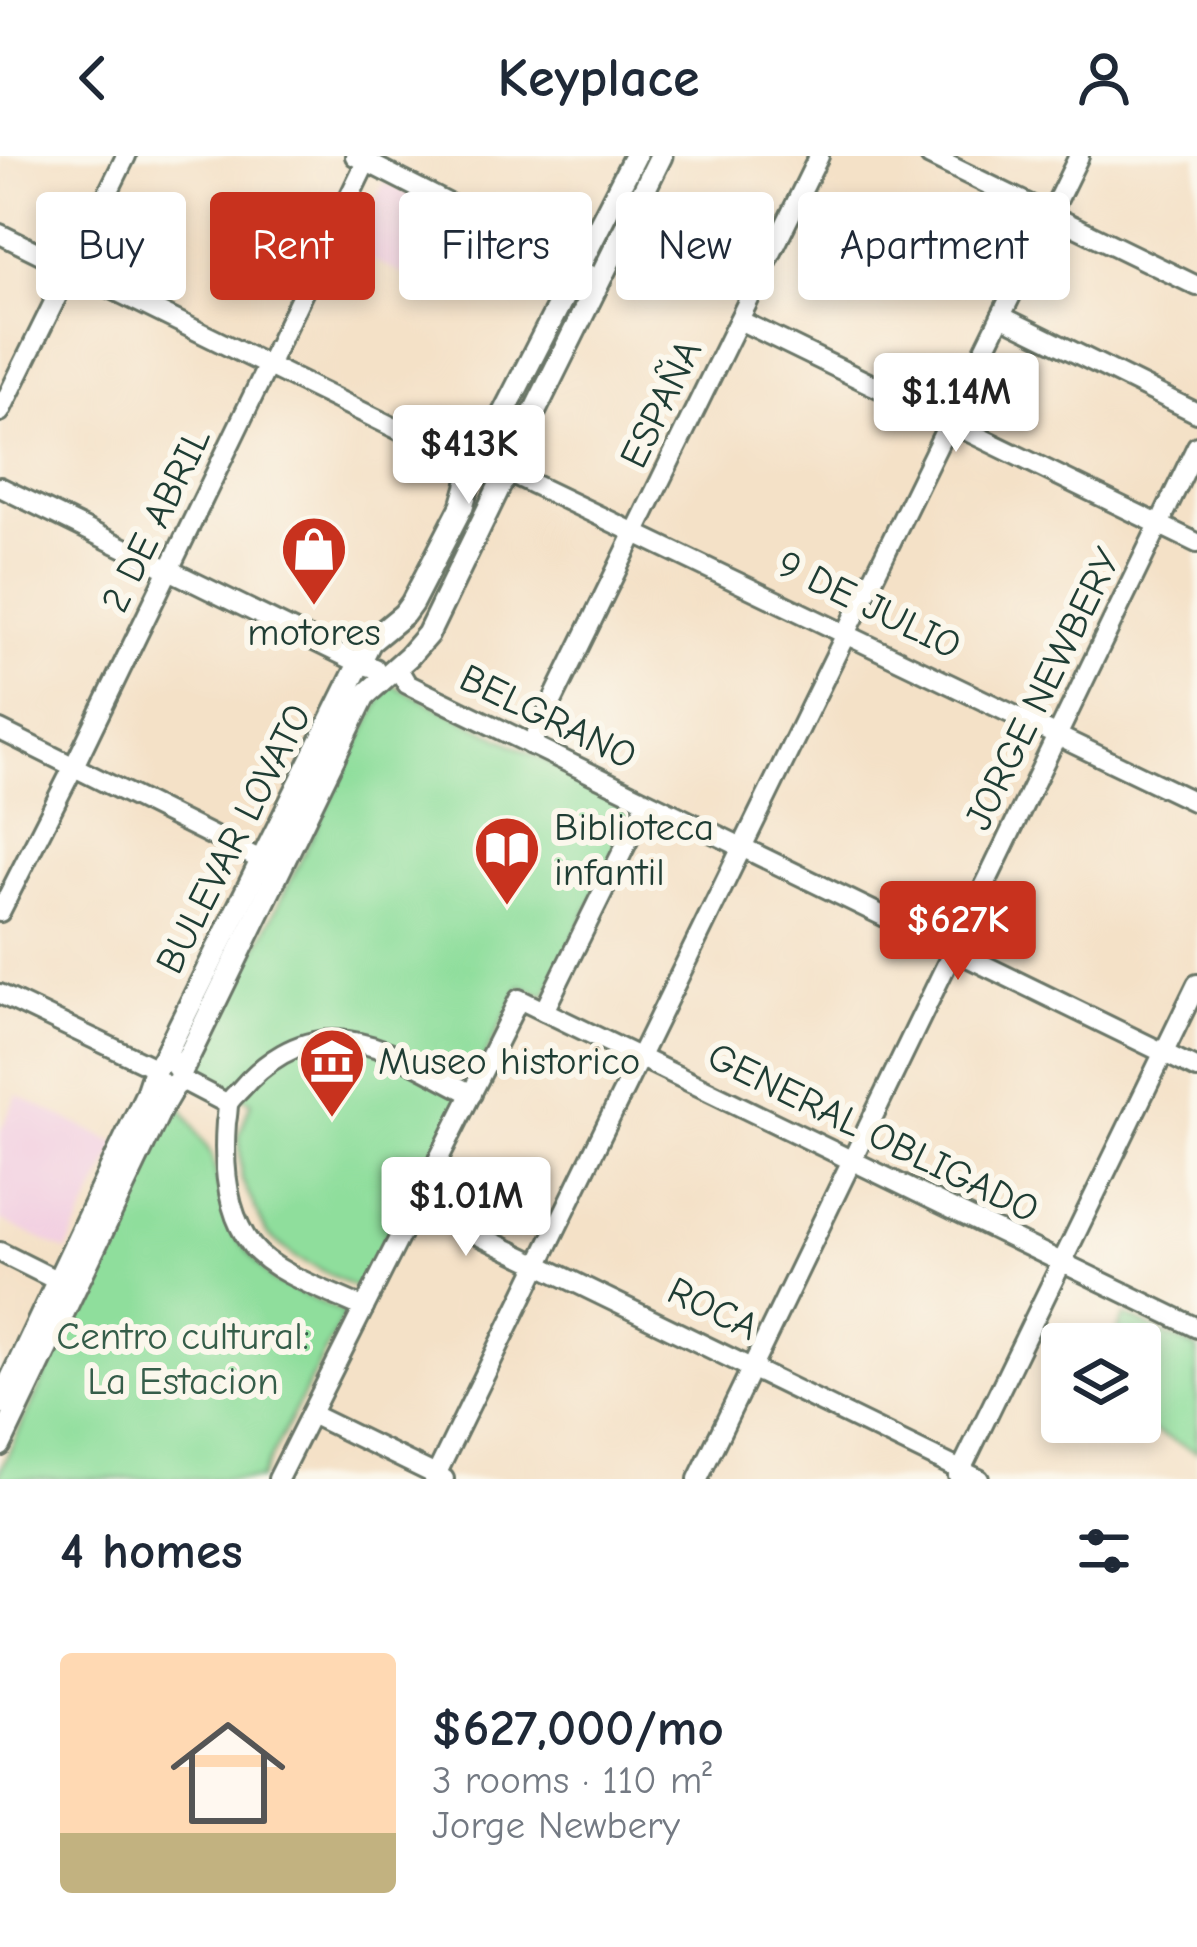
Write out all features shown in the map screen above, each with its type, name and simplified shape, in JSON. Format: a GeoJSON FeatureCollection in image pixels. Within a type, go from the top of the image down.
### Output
{"type":"FeatureCollection","features":[{"type":"Feature","properties":{"kind":"main road","name":"BULEVAR LOVATO"},"geometry":{"type":"LineString","coordinates":[[592,240],[635,156]]}},
{"type":"Feature","properties":{"kind":"main road","name":"BULEVAR LOVATO"},"geometry":{"type":"LineString","coordinates":[[2,1391],[67,1286],[161,1108],[168,1074],[271,865],[382,659],[416,649],[435,622],[662,156]]}},
{"type":"Feature","properties":{"kind":"main road","name":"BULEVAR LOVATO"},"geometry":{"type":"LineString","coordinates":[[271,865],[462,506],[476,459],[561,300]]}},
{"type":"Feature","properties":{"kind":"main road","name":"9 DE JULIO"},"geometry":{"type":"LineString","coordinates":[[499,448],[509,456],[507,473],[483,482],[475,473],[476,459],[499,448]]}},
{"type":"Feature","properties":{"kind":"main road","name":"BULEVAR LOVATO"},"geometry":{"type":"LineString","coordinates":[[0,1445],[67,1286]]}},
{"type":"Feature","properties":{"kind":"street"},"geometry":{"type":"LineString","coordinates":[[108,192],[126,156]]}},
{"type":"Feature","properties":{"kind":"street","name":"ESPAÑA"},"geometry":{"type":"LineString","coordinates":[[531,745],[819,156]]}},
{"type":"Feature","properties":{"kind":"street"},"geometry":{"type":"LineString","coordinates":[[930,156],[1004,192]]}},
{"type":"Feature","properties":{"kind":"street"},"geometry":{"type":"LineString","coordinates":[[1061,192],[1078,156]]}},
{"type":"Feature","properties":{"kind":"street"},"geometry":{"type":"LineString","coordinates":[[363,158],[429,192]]}},
{"type":"Feature","properties":{"kind":"street","name":"2 DE ABRIL"},"geometry":{"type":"LineString","coordinates":[[0,911],[169,569],[363,158]]}},
{"type":"Feature","properties":{"kind":"street"},"geometry":{"type":"LineString","coordinates":[[1070,224],[1197,286]]}},
{"type":"Feature","properties":{"kind":"street"},"geometry":{"type":"LineString","coordinates":[[0,235],[36,252]]}},
{"type":"Feature","properties":{"kind":"street"},"geometry":{"type":"LineString","coordinates":[[592,276],[599,280]]}},
{"type":"Feature","properties":{"kind":"street"},"geometry":{"type":"LineString","coordinates":[[0,412],[54,300]]}},
{"type":"Feature","properties":{"kind":"street"},"geometry":{"type":"LineString","coordinates":[[136,300],[452,456],[476,459]]}},
{"type":"Feature","properties":{"kind":"street"},"geometry":{"type":"LineString","coordinates":[[311,1414],[438,1478],[1009,300]]}},
{"type":"Feature","properties":{"kind":"street"},"geometry":{"type":"LineString","coordinates":[[1001,316],[1197,413]]}},
{"type":"Feature","properties":{"kind":"street"},"geometry":{"type":"LineString","coordinates":[[739,320],[1197,543]]}},
{"type":"Feature","properties":{"kind":"street","name":"JORGE NEWBERY"},"geometry":{"type":"LineString","coordinates":[[698,1479],[1197,446]]}},
{"type":"Feature","properties":{"kind":"street","name":"9 DE JULIO"},"geometry":{"type":"LineString","coordinates":[[507,473],[1197,803]]}},
{"type":"Feature","properties":{"kind":"street","name":"BELGRANO"},"geometry":{"type":"LineString","coordinates":[[0,487],[169,569],[382,659],[407,684],[1197,1069]]}},
{"type":"Feature","properties":{"kind":"street"},"geometry":{"type":"LineString","coordinates":[[0,730],[271,865]]}},
{"type":"Feature","properties":{"kind":"street"},"geometry":{"type":"LineString","coordinates":[[544,1011],[647,802]]}},
{"type":"Feature","properties":{"kind":"street"},"geometry":{"type":"LineString","coordinates":[[965,1476],[1061,1262],[1197,984]]}},
{"type":"Feature","properties":{"kind":"street"},"geometry":{"type":"LineString","coordinates":[[0,994],[228,1104]]}},
{"type":"Feature","properties":{"kind":"street","name":"GENERAL OBLIGADO"},"geometry":{"type":"LineString","coordinates":[[472,1094],[519,999],[1197,1328]]}},
{"type":"Feature","properties":{"kind":"street"},"geometry":{"type":"LineString","coordinates":[[278,1479],[472,1094],[363,1043],[319,1042],[281,1054],[256,1070],[228,1104],[224,1145],[229,1199],[250,1244],[272,1264],[364,1308]]}},
{"type":"Feature","properties":{"kind":"street","name":"ROCA"},"geometry":{"type":"LineString","coordinates":[[416,1204],[965,1476]]}},
{"type":"Feature","properties":{"kind":"street"},"geometry":{"type":"LineString","coordinates":[[0,1252],[67,1286]]}},
{"type":"Feature","properties":{"kind":"shaded area"},"geometry":{"type":"Polygon","coordinates":[[[384,182],[405,192],[399,192],[399,273],[375,261],[375,201],[384,182]]]}},
{"type":"Feature","properties":{"kind":"shaded area"},"geometry":{"type":"Polygon","coordinates":[[[17,1095],[118,1144],[66,1251],[0,1220],[0,1132],[17,1095]]]}},
{"type":"Feature","properties":{"kind":"green space"},"geometry":{"type":"Polygon","coordinates":[[[389,683],[639,807],[545,996],[521,986],[364,1292],[294,1256],[267,1234],[242,1180],[239,1136],[251,1102],[193,1075],[389,683]]]}},
{"type":"Feature","properties":{"kind":"green space","name":"Centro cultural: La Estacion"},"geometry":{"type":"Polygon","coordinates":[[[176,1099],[211,1154],[232,1233],[273,1281],[345,1313],[260,1479],[0,1479],[0,1471],[176,1099]]]}},
{"type":"Feature","properties":{"kind":"green space"},"geometry":{"type":"Polygon","coordinates":[[[1161,1332],[1197,1349],[1197,1452],[1161,1435],[1161,1332]]]}},
{"type":"Feature","properties":{"kind":"place","name":"motores"},"geometry":{"type":"Point","coordinates":[314,608]}},
{"type":"Feature","properties":{"kind":"place","name":"Biblioteca infantil"},"geometry":{"type":"Point","coordinates":[507,908]}},
{"type":"Feature","properties":{"kind":"place","name":"Museo historico"},"geometry":{"type":"Point","coordinates":[332,1120]}}]}
